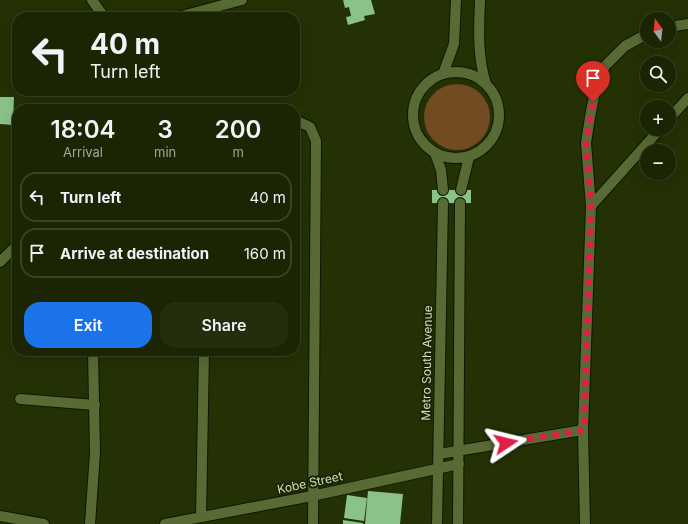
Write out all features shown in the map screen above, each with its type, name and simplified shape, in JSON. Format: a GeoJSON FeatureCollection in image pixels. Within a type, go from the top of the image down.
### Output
{"type":"FeatureCollection","features":[{"type":"Feature","properties":{"kind":"street"},"geometry":{"type":"LineString","coordinates":[[92,0],[100,12]]}},
{"type":"Feature","properties":{"kind":"street"},"geometry":{"type":"LineString","coordinates":[[197,12],[242,0]]}},
{"type":"Feature","properties":{"kind":"street"},"geometry":{"type":"LineString","coordinates":[[443,74],[454,44],[456,0]]}},
{"type":"Feature","properties":{"kind":"street"},"geometry":{"type":"LineString","coordinates":[[480,0],[478,46],[480,64],[486,84]]}},
{"type":"Feature","properties":{"kind":"street"},"geometry":{"type":"LineString","coordinates":[[676,26],[688,24]]}},
{"type":"Feature","properties":{"kind":"street"},"geometry":{"type":"LineString","coordinates":[[585,524],[584,430],[591,206],[586,143],[596,86],[604,66],[624,46],[640,38]]}},
{"type":"Feature","properties":{"kind":"street"},"geometry":{"type":"LineString","coordinates":[[454,72],[466,73],[477,77],[486,84],[496,98],[500,116],[499,125],[491,141],[485,148],[469,157],[446,157],[428,149],[418,136],[413,120],[415,103],[422,88],[428,82],[443,74],[454,72]]}},
{"type":"Feature","properties":{"kind":"street"},"geometry":{"type":"LineString","coordinates":[[676,111],[688,98]]}},
{"type":"Feature","properties":{"kind":"street"},"geometry":{"type":"LineString","coordinates":[[300,122],[310,127],[316,141],[312,496],[313,524]]}},
{"type":"Feature","properties":{"kind":"street"},"geometry":{"type":"LineString","coordinates":[[591,206],[654,136]]}},
{"type":"Feature","properties":{"kind":"street"},"geometry":{"type":"LineString","coordinates":[[436,153],[441,170],[443,190]]}},
{"type":"Feature","properties":{"kind":"street"},"geometry":{"type":"LineString","coordinates":[[461,190],[469,157]]}},
{"type":"Feature","properties":{"kind":"street","name":"Metro South Avenue"},"geometry":{"type":"LineString","coordinates":[[437,524],[443,203]]}},
{"type":"Feature","properties":{"kind":"street"},"geometry":{"type":"LineString","coordinates":[[458,524],[460,203]]}},
{"type":"Feature","properties":{"kind":"street"},"geometry":{"type":"LineString","coordinates":[[0,262],[12,250]]}},
{"type":"Feature","properties":{"kind":"street"},"geometry":{"type":"LineString","coordinates":[[90,524],[95,453],[93,356]]}},
{"type":"Feature","properties":{"kind":"street"},"geometry":{"type":"LineString","coordinates":[[200,517],[204,356]]}},
{"type":"Feature","properties":{"kind":"street"},"geometry":{"type":"LineString","coordinates":[[20,399],[95,405]]}},
{"type":"Feature","properties":{"kind":"street"},"geometry":{"type":"LineString","coordinates":[[439,454],[459,452],[584,430]]}},
{"type":"Feature","properties":{"kind":"street","name":"Kobe Street"},"geometry":{"type":"LineString","coordinates":[[165,524],[190,522],[200,517],[312,496],[438,467],[459,464]]}},
{"type":"Feature","properties":{"kind":"street"},"geometry":{"type":"LineString","coordinates":[[0,516],[44,524]]}},
{"type":"Feature","properties":{"kind":"shaded area"},"geometry":{"type":"Polygon","coordinates":[[[457,84],[470,87],[480,94],[487,104],[490,117],[487,130],[480,140],[470,147],[457,150],[444,147],[434,140],[427,130],[424,117],[427,104],[434,94],[444,87],[457,84]]]}},
{"type":"Feature","properties":{"kind":"building"},"geometry":{"type":"Polygon","coordinates":[[[343,0],[371,0],[375,14],[364,16],[365,20],[348,25],[346,17],[351,16],[349,7],[345,8],[343,0]]]}},
{"type":"Feature","properties":{"kind":"building"},"geometry":{"type":"Polygon","coordinates":[[[0,97],[14,97],[14,104],[12,104],[12,125],[0,124],[0,97]]]}},
{"type":"Feature","properties":{"kind":"building"},"geometry":{"type":"Polygon","coordinates":[[[432,190],[471,190],[471,203],[432,203],[432,190]]]}},
{"type":"Feature","properties":{"kind":"building"},"geometry":{"type":"Polygon","coordinates":[[[368,491],[403,494],[400,524],[365,524],[368,491]]]}},
{"type":"Feature","properties":{"kind":"building"},"geometry":{"type":"Polygon","coordinates":[[[347,495],[367,498],[364,521],[344,518],[347,495]]]}},
{"type":"Feature","properties":{"kind":"building"},"geometry":{"type":"Polygon","coordinates":[[[343,520],[363,523],[363,524],[343,524],[343,520]]]}},
{"type":"Feature","properties":{"kind":"route"},"geometry":{"type":"LineString","coordinates":[[506,443],[584,430],[591,206],[587,171],[586,143],[593,102]]}}]}
